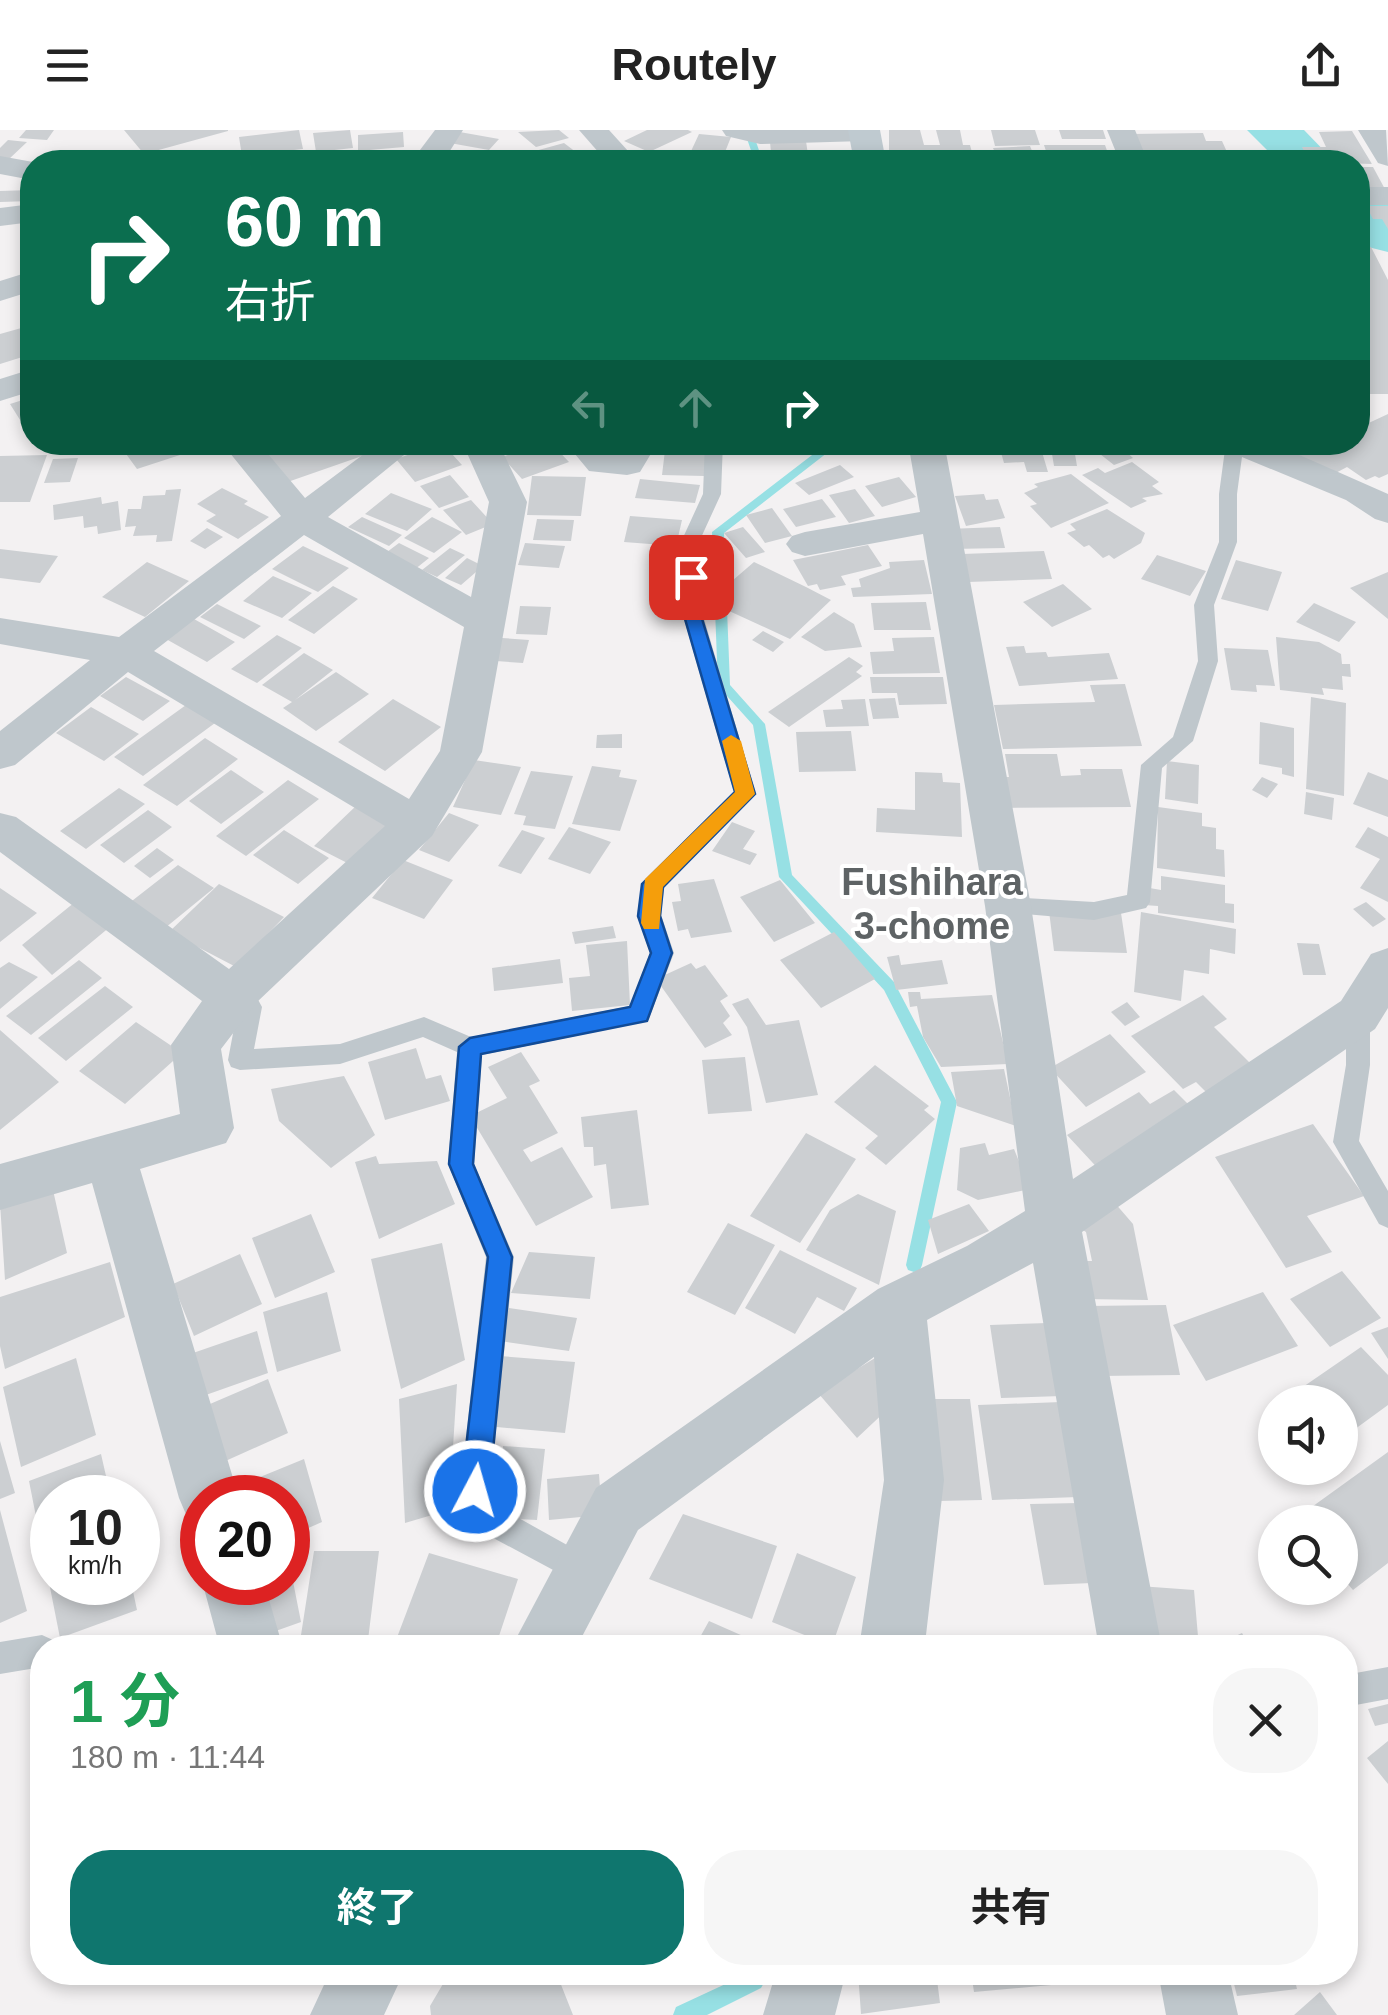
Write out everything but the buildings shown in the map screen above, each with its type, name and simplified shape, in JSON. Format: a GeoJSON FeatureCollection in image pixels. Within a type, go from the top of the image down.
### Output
{"type":"FeatureCollection","features":[{"type":"Feature","properties":{"kind":"street"},"geometry":{"type":"LineString","coordinates":[[592,130],[611,150]]}},
{"type":"Feature","properties":{"kind":"street"},"geometry":{"type":"LineString","coordinates":[[1372,130],[1388,157]]}},
{"type":"Feature","properties":{"kind":"street"},"geometry":{"type":"LineString","coordinates":[[744,132],[866,142]]}},
{"type":"Feature","properties":{"kind":"street"},"geometry":{"type":"LineString","coordinates":[[249,455],[303,519],[486,623]]}},
{"type":"Feature","properties":{"kind":"street"},"geometry":{"type":"LineString","coordinates":[[0,754],[126,652],[386,455]]}},
{"type":"Feature","properties":{"kind":"street"},"geometry":{"type":"LineString","coordinates":[[0,1188],[208,1128],[196,1045],[236,992],[416,824],[460,752],[486,623],[508,502],[486,455]]}},
{"type":"Feature","properties":{"kind":"street"},"geometry":{"type":"LineString","coordinates":[[595,455],[602,462],[626,464],[632,455]]}},
{"type":"Feature","properties":{"kind":"street"},"geometry":{"type":"LineString","coordinates":[[928,455],[1008,906],[1052,1222],[1129,1635]]}},
{"type":"Feature","properties":{"kind":"street"},"geometry":{"type":"LineString","coordinates":[[1268,455],[1359,492],[1388,511]]}},
{"type":"Feature","properties":{"kind":"street"},"geometry":{"type":"LineString","coordinates":[[805,544],[939,520]]}},
{"type":"Feature","properties":{"kind":"street"},"geometry":{"type":"LineString","coordinates":[[0,631],[126,652],[416,824]]}},
{"type":"Feature","properties":{"kind":"street"},"geometry":{"type":"LineString","coordinates":[[0,829],[236,992]]}},
{"type":"Feature","properties":{"kind":"street"},"geometry":{"type":"LineString","coordinates":[[549,1635],[617,1509],[898,1307],[986,1262],[1052,1222],[1358,1014],[1388,967]]}},
{"type":"Feature","properties":{"kind":"street"},"geometry":{"type":"LineString","coordinates":[[110,1156],[201,1475]]}},
{"type":"Feature","properties":{"kind":"street"},"geometry":{"type":"LineString","coordinates":[[896,1635],[914,1480],[898,1307]]}},
{"type":"Feature","properties":{"kind":"street"},"geometry":{"type":"LineString","coordinates":[[240,1605],[248,1635]]}},
{"type":"Feature","properties":{"kind":"street"},"geometry":{"type":"LineString","coordinates":[[331,1985],[332,2015]]}},
{"type":"Feature","properties":{"kind":"street"},"geometry":{"type":"LineString","coordinates":[[346,2015],[362,1985]]}},
{"type":"Feature","properties":{"kind":"street"},"geometry":{"type":"LineString","coordinates":[[799,2015],[808,1985]]}},
{"type":"Feature","properties":{"kind":"street"},"geometry":{"type":"LineString","coordinates":[[1196,1985],[1202,2015]]}},
{"type":"Feature","properties":{"kind":"lane"},"geometry":{"type":"LineString","coordinates":[[236,992],[250,1008],[240,1060],[340,1054],[424,1027],[470,1047],[639,1014],[662,953],[649,916],[652,884],[745,794],[692,612],[690,542],[712,494],[714,455]]}},
{"type":"Feature","properties":{"kind":"lane"},"geometry":{"type":"LineString","coordinates":[[1008,906],[1094,911],[1138,902],[1152,764],[1182,741],[1208,661],[1204,605],[1228,542],[1228,494],[1234,455]]}},
{"type":"Feature","properties":{"kind":"lane"},"geometry":{"type":"LineString","coordinates":[[1358,1014],[1358,1065],[1346,1142],[1388,1216]]}},
{"type":"Feature","properties":{"kind":"lane"},"geometry":{"type":"LineString","coordinates":[[470,1047],[461,1164],[500,1257],[475,1491],[495,1522],[583,1570]]}},
{"type":"Feature","properties":{"kind":"lane"},"geometry":{"type":"LineString","coordinates":[[0,1658],[30,1653]]}},
{"type":"Feature","properties":{"kind":"lane"},"geometry":{"type":"LineString","coordinates":[[1358,1689],[1388,1683]]}},
{"type":"Feature","properties":{"kind":"waterway"},"geometry":{"type":"LineString","coordinates":[[748,130],[755,150]]}},
{"type":"Feature","properties":{"kind":"waterway"},"geometry":{"type":"LineString","coordinates":[[1273,130],[1296,150]]}},
{"type":"Feature","properties":{"kind":"waterway"},"geometry":{"type":"LineString","coordinates":[[1370,218],[1388,235]]}},
{"type":"Feature","properties":{"kind":"waterway"},"geometry":{"type":"LineString","coordinates":[[819,455],[718,532],[724,686],[759,724],[786,877],[889,986],[949,1102],[914,1265]]}},
{"type":"Feature","properties":{"kind":"waterway"},"geometry":{"type":"LineString","coordinates":[[684,2015],[746,1985]]}},
{"type":"Feature","properties":{"kind":"slow traffic"},"geometry":{"type":"LineString","coordinates":[[652,923],[652,884],[745,794],[731,741]]}},
{"type":"Feature","properties":{"kind":"district","name":"Fushihara 3-chome"},"geometry":{"type":"Point","coordinates":[932,904]}},
{"type":"Feature","properties":{"kind":"route"},"geometry":{"type":"LineString","coordinates":[[475,1491],[500,1257],[461,1164],[470,1047],[639,1014],[662,953],[649,916],[652,884],[745,794],[692,612],[691,577]]}}]}
